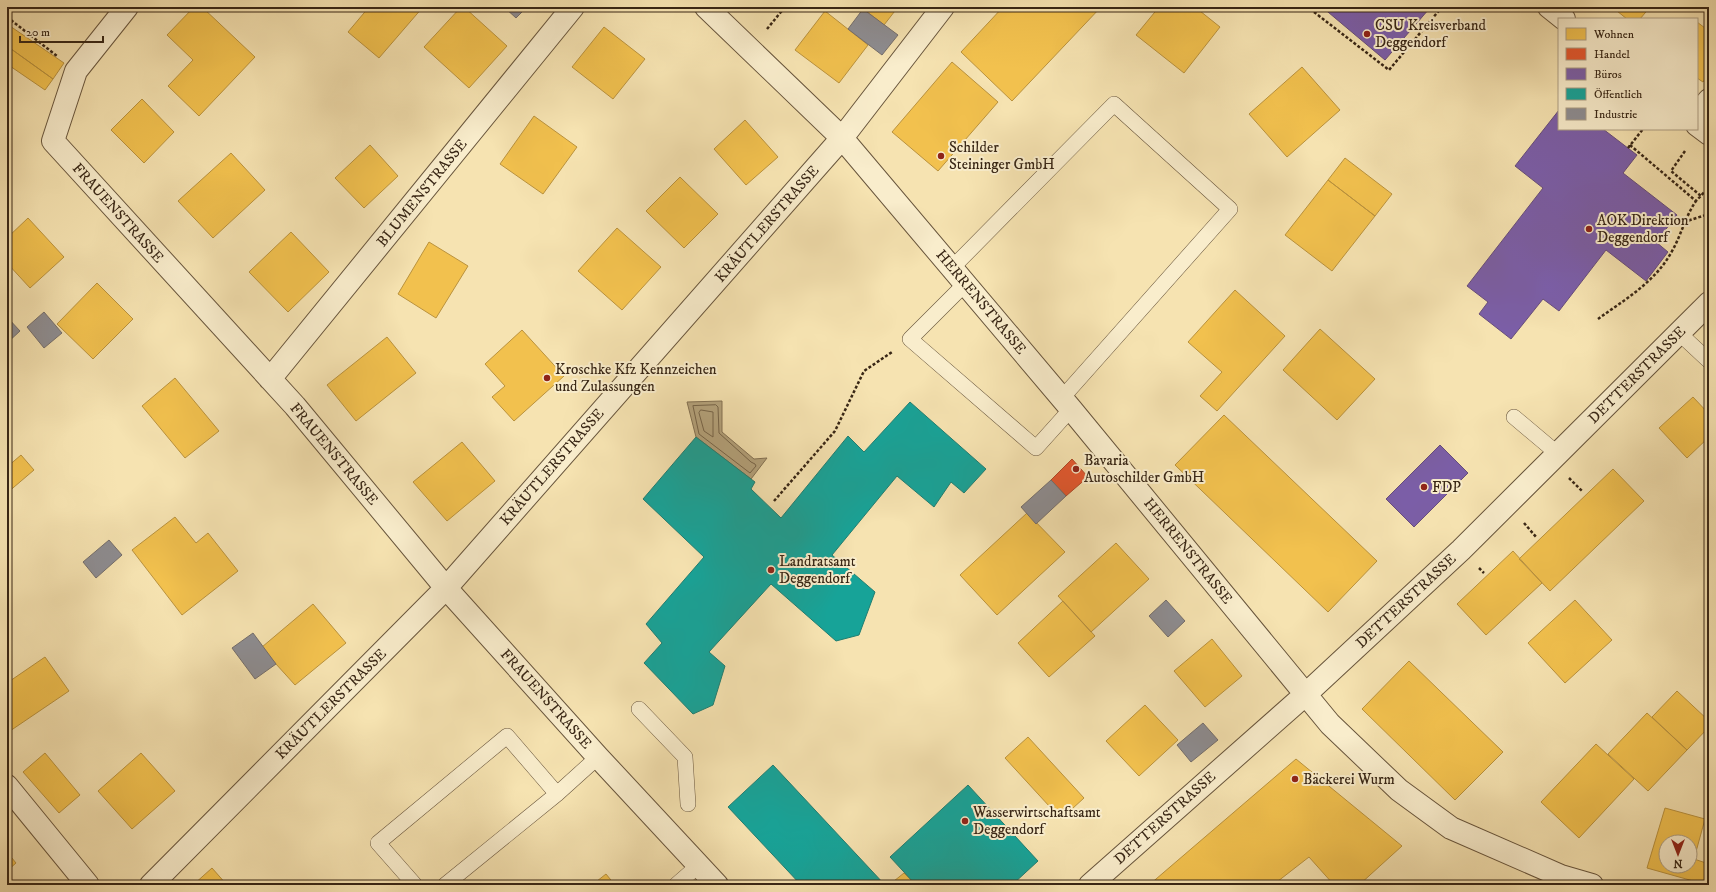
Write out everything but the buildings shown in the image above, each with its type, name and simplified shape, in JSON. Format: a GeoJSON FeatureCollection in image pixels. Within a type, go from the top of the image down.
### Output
{"type":"FeatureCollection","features":[{"type":"Feature","properties":{"kind":"street","name":"FRAUENSTRASSE"},"geometry":{"type":"LineString","coordinates":[[127,7],[76,71],[53,141],[295,406],[446,588],[598,757],[717,885]]}},
{"type":"Feature","properties":{"kind":"street","name":"BLUMENSTRASSE"},"geometry":{"type":"LineString","coordinates":[[270,379],[573,7]]}},
{"type":"Feature","properties":{"kind":"street","name":"HERRENSTRASSE"},"geometry":{"type":"LineString","coordinates":[[706,7],[842,138],[1067,404],[1330,724],[1399,790],[1451,828],[1561,876],[1592,885]]}},
{"type":"Feature","properties":{"kind":"street","name":"KRÄUTLERSTRASSE"},"geometry":{"type":"LineString","coordinates":[[151,885],[446,588],[842,138],[943,7]]}},
{"type":"Feature","properties":{"kind":"street"},"geometry":{"type":"LineString","coordinates":[[1549,7],[1563,18]]}},
{"type":"Feature","properties":{"kind":"street"},"geometry":{"type":"LineString","coordinates":[[1698,113],[1709,100]]}},
{"type":"Feature","properties":{"kind":"street"},"geometry":{"type":"LineString","coordinates":[[1698,126],[1709,134]]}},
{"type":"Feature","properties":{"kind":"street","name":"DETTERSTRASSE"},"geometry":{"type":"LineString","coordinates":[[1090,885],[1306,694],[1461,550],[1709,303]]}},
{"type":"Feature","properties":{"kind":"street"},"geometry":{"type":"LineString","coordinates":[[7,786],[88,885]]}},
{"type":"Feature","properties":{"kind":"lane"},"geometry":{"type":"LineString","coordinates":[[1114,104],[1230,210],[1067,404],[1036,448],[910,339],[958,276],[1114,104]]}},
{"type":"Feature","properties":{"kind":"lane"},"geometry":{"type":"LineString","coordinates":[[1679,333],[1709,361]]}},
{"type":"Feature","properties":{"kind":"lane"},"geometry":{"type":"LineString","coordinates":[[1514,417],[1558,454]]}},
{"type":"Feature","properties":{"kind":"lane"},"geometry":{"type":"LineString","coordinates":[[639,709],[686,757],[688,804]]}},
{"type":"Feature","properties":{"kind":"lane"},"geometry":{"type":"LineString","coordinates":[[415,885],[378,843],[508,736],[556,794]]}},
{"type":"Feature","properties":{"kind":"lane"},"geometry":{"type":"LineString","coordinates":[[445,885],[556,794],[598,757]]}},
{"type":"Feature","properties":{"kind":"lane"},"geometry":{"type":"LineString","coordinates":[[676,885],[699,865]]}},
{"type":"Feature","properties":{"kind":"path"},"geometry":{"type":"LineString","coordinates":[[1314,12],[1389,70],[1442,7]]}},
{"type":"Feature","properties":{"kind":"path"},"geometry":{"type":"LineString","coordinates":[[7,17],[76,71]]}},
{"type":"Feature","properties":{"kind":"path"},"geometry":{"type":"LineString","coordinates":[[1628,148],[1642,130]]}},
{"type":"Feature","properties":{"kind":"path"},"geometry":{"type":"LineString","coordinates":[[1630,145],[1696,201]]}},
{"type":"Feature","properties":{"kind":"path"},"geometry":{"type":"LineString","coordinates":[[1685,151],[1671,171],[1701,196]]}},
{"type":"Feature","properties":{"kind":"path"},"geometry":{"type":"LineString","coordinates":[[1598,319],[1649,281],[1670,254],[1684,222],[1696,201],[1709,186]]}},
{"type":"Feature","properties":{"kind":"path"},"geometry":{"type":"LineString","coordinates":[[1684,222],[1709,214]]}},
{"type":"Feature","properties":{"kind":"path"},"geometry":{"type":"LineString","coordinates":[[774,501],[835,431],[864,370],[910,339]]}},
{"type":"Feature","properties":{"kind":"path"},"geometry":{"type":"LineString","coordinates":[[1567,476],[1582,492]]}},
{"type":"Feature","properties":{"kind":"path"},"geometry":{"type":"LineString","coordinates":[[1522,521],[1538,538]]}},
{"type":"Feature","properties":{"kind":"water"},"geometry":{"type":"Polygon","coordinates":[[[722,401],[722,432],[754,459],[767,458],[751,479],[696,437],[687,402],[722,401]]]}},
{"type":"Feature","properties":{"kind":"place","name":"CSU Kreisverband Deggendorf"},"geometry":{"type":"Point","coordinates":[1367,34]}},
{"type":"Feature","properties":{"kind":"place","name":"Schilder Steininger GmbH"},"geometry":{"type":"Point","coordinates":[941,156]}},
{"type":"Feature","properties":{"kind":"place","name":"AOK Direktion Deggendorf"},"geometry":{"type":"Point","coordinates":[1589,229]}},
{"type":"Feature","properties":{"kind":"place","name":"Kroschke Kfz Kennzeichen und Zulassungen"},"geometry":{"type":"Point","coordinates":[547,378]}},
{"type":"Feature","properties":{"kind":"place","name":"Bavaria Autoschilder GmbH"},"geometry":{"type":"Point","coordinates":[1076,469]}},
{"type":"Feature","properties":{"kind":"place","name":"FDP"},"geometry":{"type":"Point","coordinates":[1424,487]}},
{"type":"Feature","properties":{"kind":"place","name":"Landratsamt Deggendorf"},"geometry":{"type":"Point","coordinates":[771,570]}},
{"type":"Feature","properties":{"kind":"place","name":"Bäckerei Wurm"},"geometry":{"type":"Point","coordinates":[1295,779]}},
{"type":"Feature","properties":{"kind":"place","name":"Wasserwirtschaftsamt Deggendorf"},"geometry":{"type":"Point","coordinates":[965,821]}}]}
